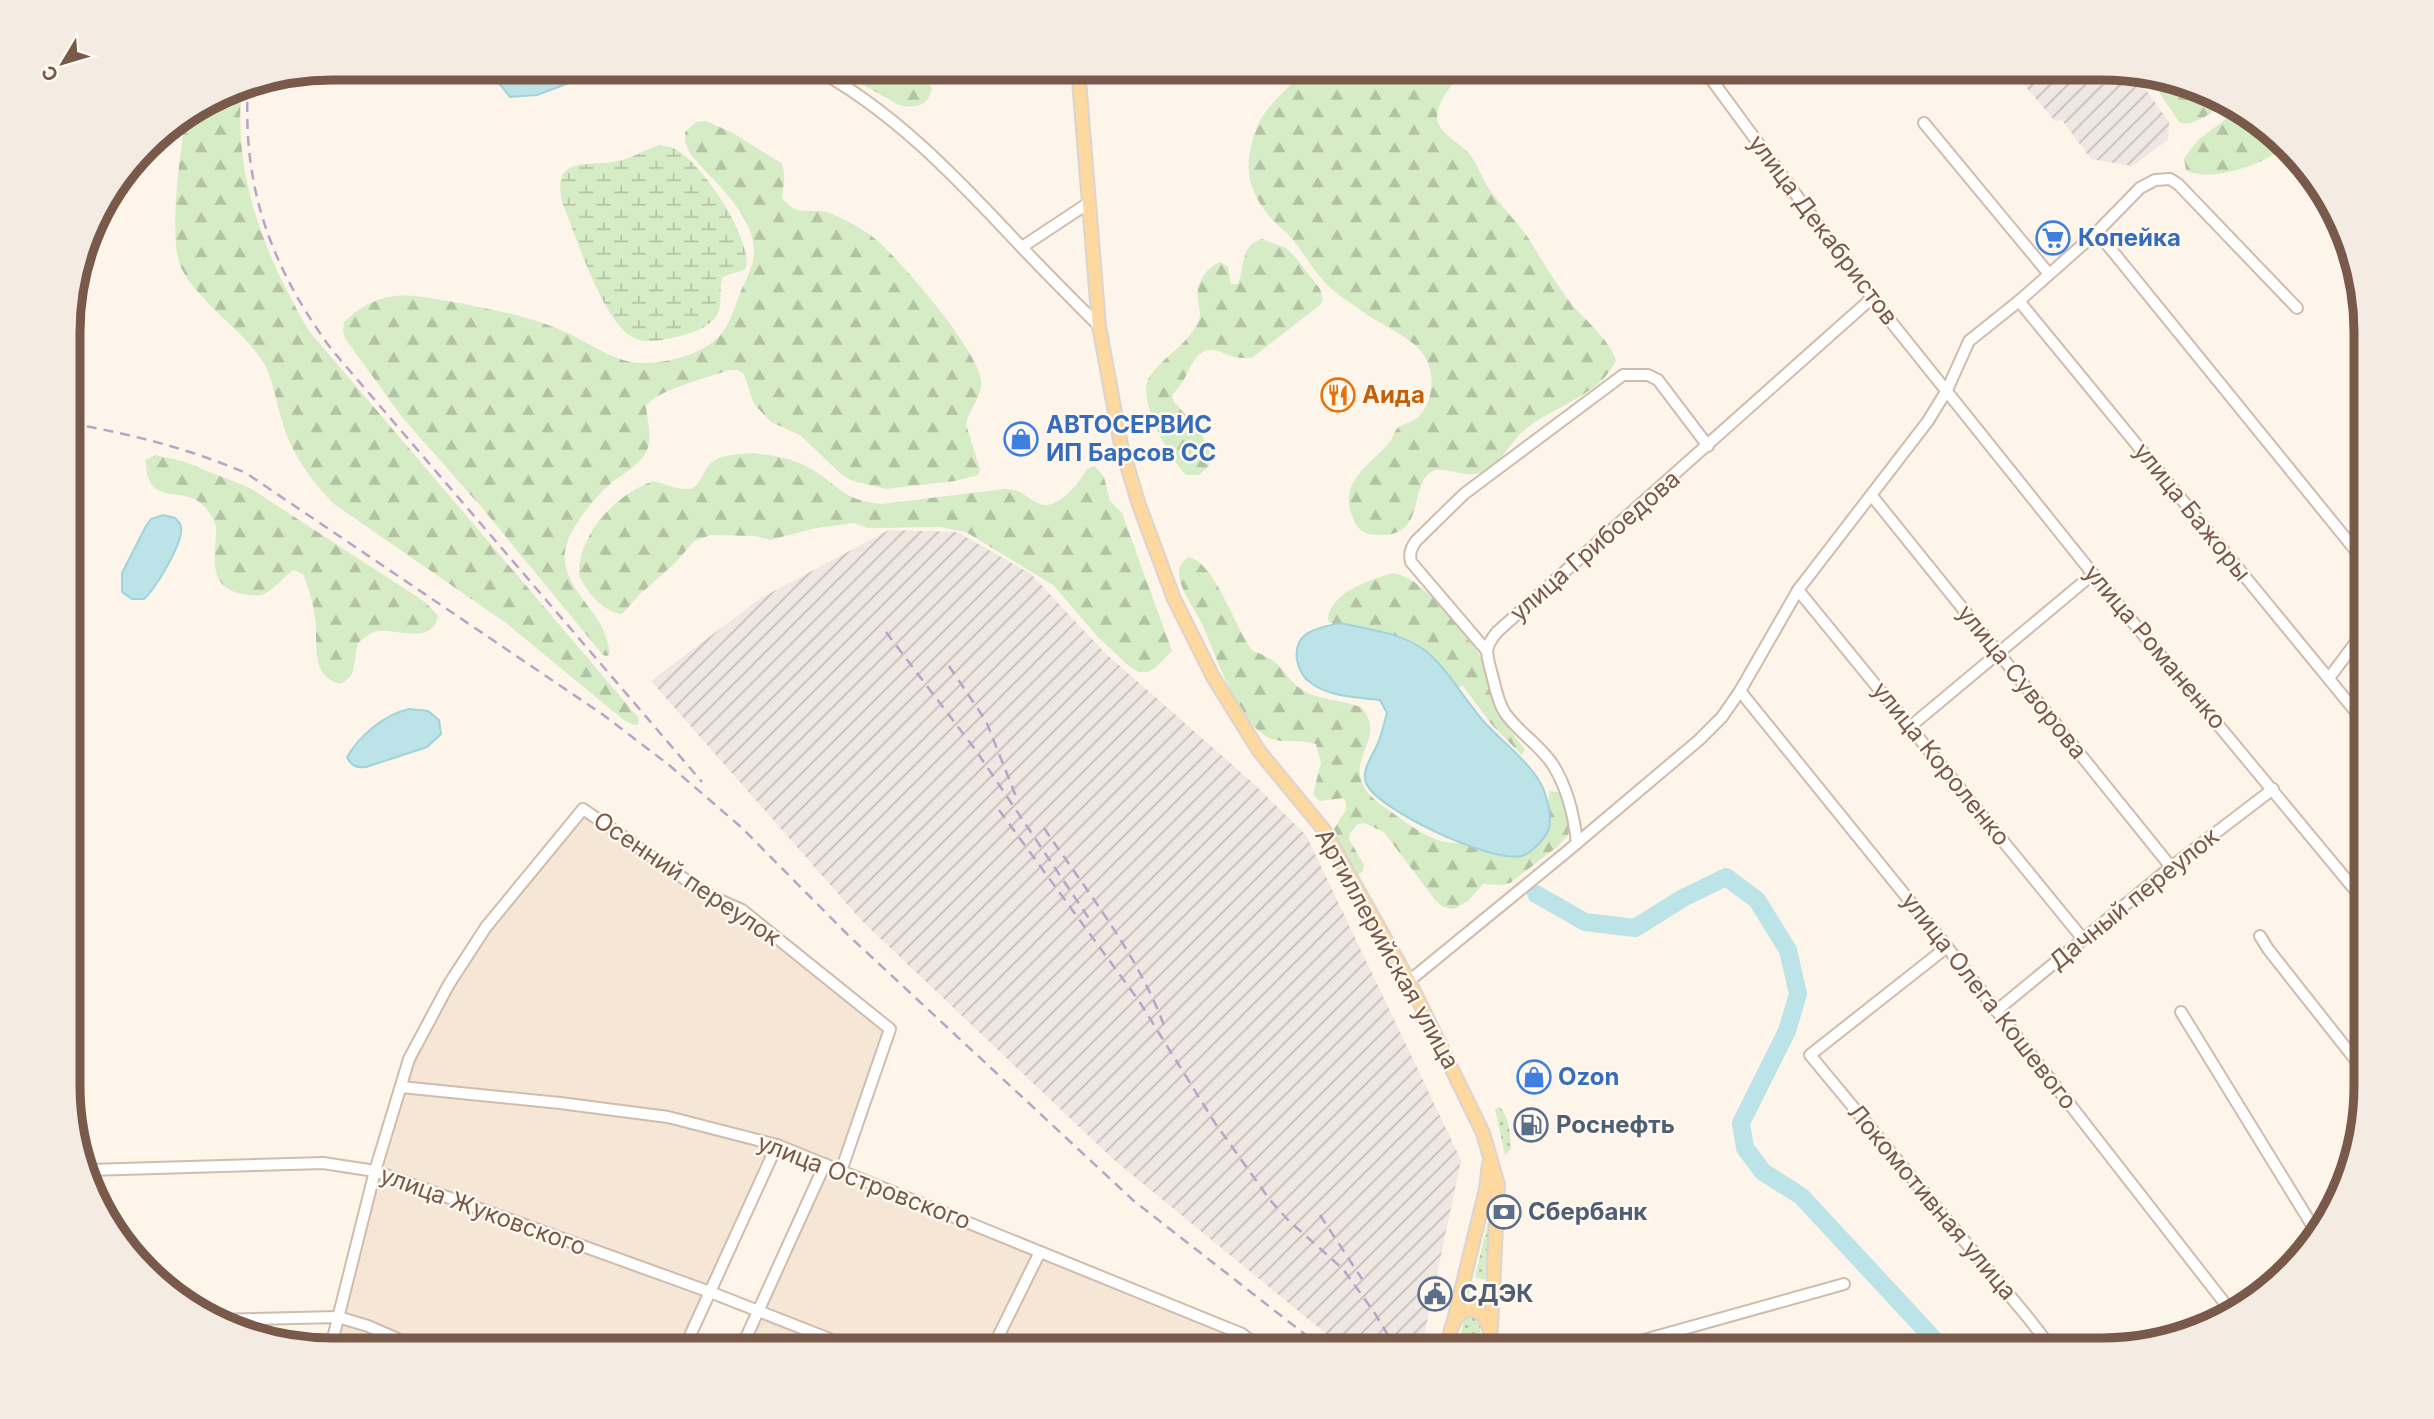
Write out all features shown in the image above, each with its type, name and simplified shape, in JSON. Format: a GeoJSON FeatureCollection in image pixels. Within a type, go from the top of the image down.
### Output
{"type":"FeatureCollection","features":[{"type":"Feature","properties":{"kind":"main road","name":"Артиллерийская улица"},"geometry":{"type":"LineString","coordinates":[[1079,80],[1099,326],[1122,445],[1154,549],[1190,632],[1232,709],[1259,751],[1324,831],[1409,981],[1469,1100],[1483,1133],[1497,1185],[1491,1338]]}},
{"type":"Feature","properties":{"kind":"main road","name":"Артиллерийская улица"},"geometry":{"type":"LineString","coordinates":[[1450,1338],[1486,1189],[1490,1157]]}},
{"type":"Feature","properties":{"kind":"main road"},"geometry":{"type":"LineString","coordinates":[[1454,1320],[1472,1309],[1485,1317],[1491,1328]]}},
{"type":"Feature","properties":{"kind":"street"},"geometry":{"type":"LineString","coordinates":[[835,80],[902,128],[944,165],[1099,326]]}},
{"type":"Feature","properties":{"kind":"street","name":"улица Декабристов"},"geometry":{"type":"LineString","coordinates":[[1712,80],[1872,298],[1947,390]]}},
{"type":"Feature","properties":{"kind":"street"},"geometry":{"type":"LineString","coordinates":[[1924,123],[2049,274]]}},
{"type":"Feature","properties":{"kind":"street"},"geometry":{"type":"LineString","coordinates":[[1409,981],[1577,843],[1699,740],[1722,717],[1798,590],[1928,421],[1947,390],[1969,341],[2097,232],[2140,188],[2155,180],[2170,179],[2187,192],[2297,308]]}},
{"type":"Feature","properties":{"kind":"street"},"geometry":{"type":"LineString","coordinates":[[1021,247],[1087,204]]}},
{"type":"Feature","properties":{"kind":"street"},"geometry":{"type":"LineString","coordinates":[[2097,232],[2354,548]]}},
{"type":"Feature","properties":{"kind":"street","name":"улица Грибоедова"},"geometry":{"type":"LineString","coordinates":[[1486,650],[1497,632],[1872,298]]}},
{"type":"Feature","properties":{"kind":"street","name":"улица Бажоры"},"geometry":{"type":"LineString","coordinates":[[2019,301],[2354,709]]}},
{"type":"Feature","properties":{"kind":"street"},"geometry":{"type":"LineString","coordinates":[[1577,843],[1575,816],[1563,786],[1542,749],[1526,737],[1504,710],[1497,694],[1486,650],[1411,562],[1411,547],[1464,494],[1623,375],[1648,375],[1658,380],[1708,446]]}},
{"type":"Feature","properties":{"kind":"street","name":"улица Романенко"},"geometry":{"type":"LineString","coordinates":[[1947,390],[2093,574],[2354,888]]}},
{"type":"Feature","properties":{"kind":"street","name":"улица Суворова"},"geometry":{"type":"LineString","coordinates":[[1872,496],[2171,867]]}},
{"type":"Feature","properties":{"kind":"street"},"geometry":{"type":"LineString","coordinates":[[1911,726],[2093,574]]}},
{"type":"Feature","properties":{"kind":"street","name":"улица Короленко"},"geometry":{"type":"LineString","coordinates":[[1798,590],[2083,939]]}},
{"type":"Feature","properties":{"kind":"street"},"geometry":{"type":"LineString","coordinates":[[2329,678],[2354,645]]}},
{"type":"Feature","properties":{"kind":"street","name":"улица Олега Кошевого"},"geometry":{"type":"LineString","coordinates":[[1740,691],[1947,947],[2227,1305]]}},
{"type":"Feature","properties":{"kind":"street","name":"Дачный переулок"},"geometry":{"type":"LineString","coordinates":[[1996,1011],[2171,867],[2273,789]]}},
{"type":"Feature","properties":{"kind":"street","name":"Осенний переулок"},"geometry":{"type":"LineString","coordinates":[[401,1087],[409,1059],[449,984],[486,928],[583,809],[708,895],[742,909],[890,1029],[841,1171]]}},
{"type":"Feature","properties":{"kind":"street"},"geometry":{"type":"LineString","coordinates":[[2260,936],[2268,950],[2354,1058]]}},
{"type":"Feature","properties":{"kind":"street","name":"Локомотивная улица"},"geometry":{"type":"LineString","coordinates":[[1947,947],[1810,1055],[2044,1338]]}},
{"type":"Feature","properties":{"kind":"street"},"geometry":{"type":"LineString","coordinates":[[2181,1012],[2312,1225]]}},
{"type":"Feature","properties":{"kind":"street"},"geometry":{"type":"LineString","coordinates":[[333,1338],[374,1171],[401,1087]]}},
{"type":"Feature","properties":{"kind":"street","name":"улица Островского"},"geometry":{"type":"LineString","coordinates":[[401,1087],[668,1117],[777,1145],[1247,1338]]}},
{"type":"Feature","properties":{"kind":"street"},"geometry":{"type":"LineString","coordinates":[[688,1338],[777,1145]]}},
{"type":"Feature","properties":{"kind":"street","name":"улица Жуковского"},"geometry":{"type":"LineString","coordinates":[[95,1170],[323,1163],[374,1171],[710,1292],[827,1338]]}},
{"type":"Feature","properties":{"kind":"street"},"geometry":{"type":"LineString","coordinates":[[746,1338],[825,1164]]}},
{"type":"Feature","properties":{"kind":"street"},"geometry":{"type":"LineString","coordinates":[[996,1338],[1040,1252]]}},
{"type":"Feature","properties":{"kind":"street"},"geometry":{"type":"LineString","coordinates":[[1651,1338],[1844,1284]]}},
{"type":"Feature","properties":{"kind":"street"},"geometry":{"type":"LineString","coordinates":[[237,1319],[338,1317],[395,1338]]}},
{"type":"Feature","properties":{"kind":"shaded area"},"geometry":{"type":"Polygon","coordinates":[[[2020,80],[2102,80],[2142,84],[2169,122],[2168,140],[2132,166],[2091,159],[2062,120],[2055,121],[2020,80]]]}},
{"type":"Feature","properties":{"kind":"shaded area"},"geometry":{"type":"Polygon","coordinates":[[[889,530],[957,532],[1031,574],[1104,652],[1254,784],[1306,835],[1461,1160],[1424,1338],[1331,1338],[1114,1160],[862,921],[651,681],[761,598],[889,530]]]}},
{"type":"Feature","properties":{"kind":"shaded area"},"geometry":{"type":"Polygon","coordinates":[[[583,813],[741,912],[888,1029],[840,1166],[670,1113],[406,1084],[412,1060],[489,929],[583,813]]]}},
{"type":"Feature","properties":{"kind":"shaded area"},"geometry":{"type":"Polygon","coordinates":[[[403,1090],[667,1119],[773,1146],[708,1288],[378,1169],[403,1090]]]}},
{"type":"Feature","properties":{"kind":"shaded area"},"geometry":{"type":"Polygon","coordinates":[[[826,1167],[1037,1253],[995,1338],[832,1338],[760,1310],[826,1167]]]}},
{"type":"Feature","properties":{"kind":"shaded area"},"geometry":{"type":"Polygon","coordinates":[[[376,1175],[707,1294],[686,1338],[336,1338],[376,1175]]]}},
{"type":"Feature","properties":{"kind":"shaded area"},"geometry":{"type":"Polygon","coordinates":[[[1041,1255],[1240,1338],[1000,1338],[1041,1255]]]}},
{"type":"Feature","properties":{"kind":"shaded area"},"geometry":{"type":"Polygon","coordinates":[[[760,1315],[819,1338],[750,1338],[760,1315]]]}},
{"type":"Feature","properties":{"kind":"green space"},"geometry":{"type":"Polygon","coordinates":[[[854,80],[926,80],[932,88],[928,99],[920,105],[899,105],[854,80]]]}},
{"type":"Feature","properties":{"kind":"green space"},"geometry":{"type":"Polygon","coordinates":[[[1457,80],[1444,97],[1438,111],[1438,123],[1445,133],[1471,156],[1489,189],[1529,239],[1573,306],[1606,342],[1616,360],[1608,373],[1586,393],[1521,433],[1487,470],[1474,474],[1438,470],[1425,477],[1411,518],[1405,527],[1396,533],[1374,535],[1360,529],[1351,513],[1350,491],[1359,474],[1389,442],[1396,430],[1423,411],[1430,395],[1430,369],[1423,354],[1411,342],[1363,312],[1327,285],[1291,237],[1262,207],[1256,196],[1249,174],[1253,138],[1262,117],[1293,82],[1457,80]]]}},
{"type":"Feature","properties":{"kind":"green space"},"geometry":{"type":"Polygon","coordinates":[[[2155,86],[2217,108],[2191,123],[2179,122],[2155,86]]]}},
{"type":"Feature","properties":{"kind":"green space"},"geometry":{"type":"Polygon","coordinates":[[[241,98],[242,151],[255,214],[279,274],[309,331],[639,718],[638,724],[625,721],[506,623],[334,504],[311,477],[297,457],[287,435],[266,367],[248,342],[193,286],[180,265],[175,214],[184,128],[206,114],[241,98]]]}},
{"type":"Feature","properties":{"kind":"green space"},"geometry":{"type":"Polygon","coordinates":[[[2230,116],[2278,152],[2262,161],[2236,170],[2208,175],[2196,174],[2186,170],[2184,158],[2198,140],[2230,116]]]}},
{"type":"Feature","properties":{"kind":"green space"},"geometry":{"type":"Polygon","coordinates":[[[706,121],[733,133],[781,163],[784,175],[782,198],[788,205],[794,209],[827,212],[858,227],[892,255],[938,308],[966,347],[981,379],[980,391],[966,424],[980,470],[978,475],[955,481],[886,489],[853,481],[842,475],[800,435],[771,422],[754,404],[744,374],[738,370],[709,376],[661,395],[646,406],[649,429],[647,450],[633,467],[609,485],[589,506],[571,534],[565,551],[567,572],[571,581],[605,633],[610,653],[607,656],[603,655],[483,509],[402,417],[347,341],[343,332],[344,322],[374,301],[395,296],[411,296],[459,303],[536,321],[623,360],[661,362],[702,349],[713,342],[727,326],[754,256],[749,228],[741,214],[691,155],[685,142],[685,132],[696,122],[706,121]]]}},
{"type":"Feature","properties":{"kind":"green space"},"geometry":{"type":"Polygon","coordinates":[[[659,145],[680,152],[713,188],[725,205],[742,240],[746,268],[722,278],[719,312],[710,323],[683,335],[644,341],[634,338],[622,329],[601,297],[562,202],[560,187],[562,176],[574,166],[618,161],[659,145]]]}},
{"type":"Feature","properties":{"kind":"green space"},"geometry":{"type":"Polygon","coordinates":[[[1262,239],[1286,248],[1320,289],[1323,299],[1320,305],[1253,357],[1241,358],[1213,350],[1196,358],[1172,396],[1204,440],[1211,457],[1209,465],[1199,475],[1186,475],[1164,443],[1151,414],[1146,388],[1149,378],[1188,338],[1198,322],[1200,314],[1197,295],[1206,273],[1220,262],[1228,267],[1231,284],[1238,284],[1247,251],[1262,239]]]}},
{"type":"Feature","properties":{"kind":"green space"},"geometry":{"type":"Polygon","coordinates":[[[753,453],[800,463],[848,495],[882,504],[1004,489],[1017,491],[1047,505],[1067,494],[1087,469],[1095,466],[1104,477],[1110,501],[1122,513],[1172,651],[1155,668],[1139,672],[1098,637],[1053,585],[966,532],[940,527],[868,528],[854,523],[816,528],[770,540],[755,536],[711,535],[694,541],[622,614],[602,606],[579,576],[585,545],[601,518],[625,496],[653,481],[691,489],[715,460],[728,455],[753,453]]]}},
{"type":"Feature","properties":{"kind":"green space"},"geometry":{"type":"Polygon","coordinates":[[[155,455],[182,461],[250,488],[425,602],[438,616],[435,625],[422,633],[378,631],[370,634],[358,643],[354,666],[346,681],[340,684],[330,680],[319,665],[314,612],[303,574],[294,570],[273,589],[261,595],[238,593],[228,588],[217,574],[216,527],[212,517],[197,501],[159,491],[152,485],[146,460],[155,455]]]}},
{"type":"Feature","properties":{"kind":"green space"},"geometry":{"type":"Polygon","coordinates":[[[1188,557],[1198,561],[1216,583],[1253,651],[1272,660],[1304,691],[1362,708],[1368,718],[1370,734],[1360,766],[1361,781],[1380,804],[1427,835],[1441,841],[1466,843],[1547,823],[1549,791],[1559,792],[1564,801],[1569,832],[1567,837],[1510,883],[1483,884],[1468,901],[1454,909],[1443,907],[1435,900],[1384,832],[1364,823],[1358,824],[1350,833],[1349,839],[1364,865],[1363,871],[1358,875],[1352,872],[1333,830],[1346,810],[1346,802],[1343,798],[1319,801],[1313,794],[1321,763],[1316,744],[1270,738],[1253,726],[1244,714],[1182,588],[1179,570],[1188,557]]]}},
{"type":"Feature","properties":{"kind":"green space"},"geometry":{"type":"Polygon","coordinates":[[[1392,573],[1404,576],[1427,592],[1475,648],[1482,659],[1499,715],[1525,750],[1522,755],[1492,725],[1463,686],[1444,689],[1328,621],[1330,611],[1342,595],[1392,573]]]}},
{"type":"Feature","properties":{"kind":"green space"},"geometry":{"type":"Polygon","coordinates":[[[1499,1107],[1505,1115],[1510,1132],[1511,1149],[1505,1155],[1495,1109],[1499,1107]]]}},
{"type":"Feature","properties":{"kind":"green space"},"geometry":{"type":"Polygon","coordinates":[[[1488,1222],[1490,1223],[1485,1280],[1475,1277],[1488,1222]]]}},
{"type":"Feature","properties":{"kind":"green space"},"geometry":{"type":"Polygon","coordinates":[[[1470,1315],[1475,1316],[1480,1322],[1481,1338],[1460,1338],[1464,1320],[1470,1315]]]}},
{"type":"Feature","properties":{"kind":"water"},"geometry":{"type":"Polygon","coordinates":[[[577,80],[537,95],[510,97],[497,81],[577,80]]]}},
{"type":"Feature","properties":{"kind":"water"},"geometry":{"type":"Polygon","coordinates":[[[163,515],[175,518],[179,523],[181,534],[178,543],[168,565],[149,594],[144,599],[132,599],[122,592],[122,573],[146,526],[151,519],[163,515]]]}},
{"type":"Feature","properties":{"kind":"water"},"geometry":{"type":"Polygon","coordinates":[[[1340,623],[1396,636],[1426,651],[1442,667],[1487,725],[1530,768],[1543,789],[1550,820],[1546,835],[1533,849],[1522,856],[1507,856],[1463,844],[1413,820],[1375,794],[1366,783],[1365,773],[1387,713],[1380,700],[1327,692],[1308,681],[1297,660],[1297,650],[1303,637],[1316,629],[1340,623]]]}},
{"type":"Feature","properties":{"kind":"water"},"geometry":{"type":"Polygon","coordinates":[[[409,709],[428,711],[439,720],[441,734],[427,747],[366,767],[357,767],[350,762],[347,757],[366,734],[382,721],[409,709]]]}},
{"type":"Feature","properties":{"kind":"waterway"},"geometry":{"type":"LineString","coordinates":[[1536,894],[1585,922],[1635,928],[1683,898],[1726,877],[1757,900],[1788,950],[1798,994],[1787,1031],[1741,1123],[1745,1148],[1763,1172],[1801,1196],[1933,1338]]}},
{"type":"Feature","properties":{"kind":"railway"},"geometry":{"type":"LineString","coordinates":[[248,95],[250,158],[265,225],[292,288],[311,319],[332,350],[702,782]]}},
{"type":"Feature","properties":{"kind":"railway"},"geometry":{"type":"LineString","coordinates":[[80,425],[160,443],[246,473],[602,714],[669,765],[741,827],[848,935],[1134,1201],[1310,1338]]}},
{"type":"Feature","properties":{"kind":"railway"},"geometry":{"type":"LineString","coordinates":[[886,632],[977,752],[1092,923]]}},
{"type":"Feature","properties":{"kind":"railway"},"geometry":{"type":"LineString","coordinates":[[949,666],[986,721],[1017,799]]}},
{"type":"Feature","properties":{"kind":"railway"},"geometry":{"type":"LineString","coordinates":[[999,810],[1139,1001],[1215,1123],[1270,1200],[1288,1220],[1343,1269],[1390,1338]]}},
{"type":"Feature","properties":{"kind":"railway"},"geometry":{"type":"LineString","coordinates":[[1044,828],[1128,951],[1166,1031]]}},
{"type":"Feature","properties":{"kind":"railway"},"geometry":{"type":"LineString","coordinates":[[1320,1215],[1362,1279]]}},
{"type":"Feature","properties":{"kind":"place","name":"Копейка"},"geometry":{"type":"Point","coordinates":[2053,238]}},
{"type":"Feature","properties":{"kind":"place","name":"Аида"},"geometry":{"type":"Point","coordinates":[1338,395]}},
{"type":"Feature","properties":{"kind":"place","name":"АВТОСЕРВИС ИП Барсов СС"},"geometry":{"type":"Point","coordinates":[1021,439]}},
{"type":"Feature","properties":{"kind":"place","name":"Ozon"},"geometry":{"type":"Point","coordinates":[1534,1077]}},
{"type":"Feature","properties":{"kind":"place","name":"Роснефть"},"geometry":{"type":"Point","coordinates":[1531,1125]}},
{"type":"Feature","properties":{"kind":"place","name":"Сбербанк"},"geometry":{"type":"Point","coordinates":[1504,1212]}},
{"type":"Feature","properties":{"kind":"place","name":"СДЭК"},"geometry":{"type":"Point","coordinates":[1435,1294]}}]}
